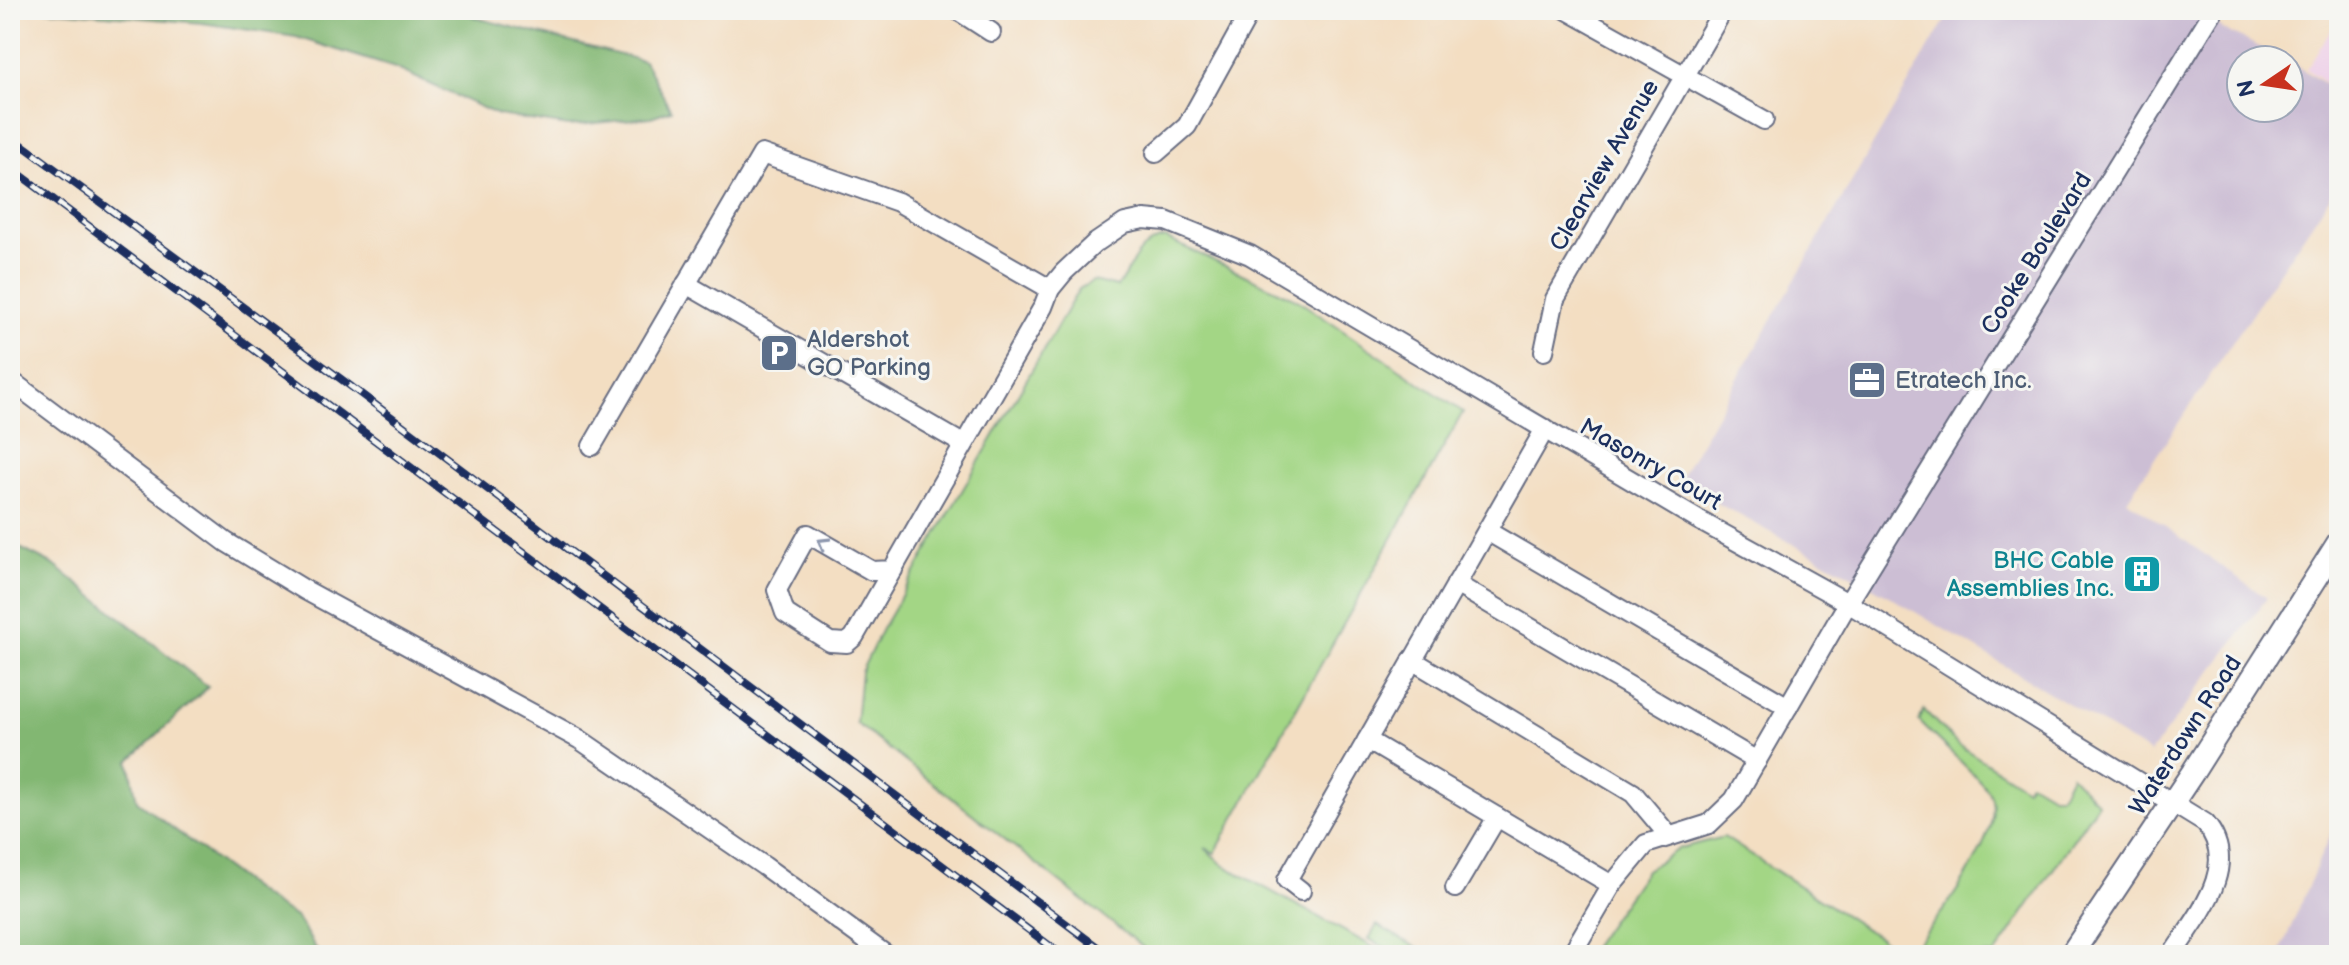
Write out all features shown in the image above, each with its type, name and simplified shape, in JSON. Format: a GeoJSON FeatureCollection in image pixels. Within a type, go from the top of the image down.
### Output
{"type":"FeatureCollection","features":[{"type":"Feature","properties":{"kind":"main road","name":"Waterdown Road"},"geometry":{"type":"LineString","coordinates":[[2071,955],[2339,542]]}},
{"type":"Feature","properties":{"kind":"street"},"geometry":{"type":"LineString","coordinates":[[957,10],[968,14],[991,32]]}},
{"type":"Feature","properties":{"kind":"street"},"geometry":{"type":"LineString","coordinates":[[1156,153],[1187,126],[1251,10]]}},
{"type":"Feature","properties":{"kind":"street"},"geometry":{"type":"LineString","coordinates":[[1567,10],[1764,120]]}},
{"type":"Feature","properties":{"kind":"street","name":"Clearview Avenue"},"geometry":{"type":"LineString","coordinates":[[1544,351],[1555,299],[1723,10]]}},
{"type":"Feature","properties":{"kind":"street","name":"Cooke Boulevard"},"geometry":{"type":"LineString","coordinates":[[1571,955],[1612,885],[1646,844],[1709,824],[1734,800],[1848,603],[2214,10]]}},
{"type":"Feature","properties":{"kind":"street"},"geometry":{"type":"LineString","coordinates":[[592,446],[762,154],[898,202],[1050,289]]}},
{"type":"Feature","properties":{"kind":"street","name":"Masonry Court"},"geometry":{"type":"LineString","coordinates":[[893,570],[872,571],[808,534],[777,590],[785,613],[830,642],[847,643],[854,637],[893,570],[1050,289],[1094,244],[1125,223],[1144,219],[1166,221],[1250,255],[1848,603],[2205,823],[2217,837],[2221,857],[2220,875],[2172,955]]}},
{"type":"Feature","properties":{"kind":"street"},"geometry":{"type":"LineString","coordinates":[[686,284],[963,444]]}},
{"type":"Feature","properties":{"kind":"street"},"geometry":{"type":"LineString","coordinates":[[10,380],[226,542],[305,590],[579,739],[764,866],[886,955]]}},
{"type":"Feature","properties":{"kind":"street"},"geometry":{"type":"LineString","coordinates":[[1301,891],[1287,880],[1545,429]]}},
{"type":"Feature","properties":{"kind":"street"},"geometry":{"type":"LineString","coordinates":[[1487,531],[1788,707]]}},
{"type":"Feature","properties":{"kind":"street"},"geometry":{"type":"LineString","coordinates":[[1456,584],[1757,761]]}},
{"type":"Feature","properties":{"kind":"street"},"geometry":{"type":"LineString","coordinates":[[1412,660],[1633,793],[1669,836]]}},
{"type":"Feature","properties":{"kind":"street"},"geometry":{"type":"LineString","coordinates":[[1367,740],[1612,885]]}},
{"type":"Feature","properties":{"kind":"street"},"geometry":{"type":"LineString","coordinates":[[1455,888],[1497,817]]}},
{"type":"Feature","properties":{"kind":"shaded area"},"geometry":{"type":"Polygon","coordinates":[[[1951,10],[2193,10],[2253,44],[2225,44],[2225,124],[2305,124],[2305,71],[2339,93],[2339,183],[2127,500],[2267,598],[2150,753],[1887,595],[1678,482],[1951,10]]]}},
{"type":"Feature","properties":{"kind":"shaded area"},"geometry":{"type":"Polygon","coordinates":[[[2339,18],[2339,93],[2306,69],[2339,18]]]}},
{"type":"Feature","properties":{"kind":"shaded area"},"geometry":{"type":"Polygon","coordinates":[[[2339,813],[2339,955],[2279,955],[2339,813]]]}},
{"type":"Feature","properties":{"kind":"green space"},"geometry":{"type":"Polygon","coordinates":[[[46,10],[460,10],[477,18],[644,61],[671,110],[651,117],[569,126],[498,115],[395,68],[296,37],[202,23],[46,10]]]}},
{"type":"Feature","properties":{"kind":"green space"},"geometry":{"type":"Polygon","coordinates":[[[1165,238],[1296,299],[1463,412],[1215,853],[1205,848],[1223,865],[1388,955],[1153,955],[856,723],[861,672],[882,629],[1079,289],[1093,281],[1117,287],[1136,256],[1156,240],[1165,238]]]}},
{"type":"Feature","properties":{"kind":"green space"},"geometry":{"type":"Polygon","coordinates":[[[10,543],[54,565],[208,687],[129,761],[137,801],[265,898],[297,918],[320,955],[10,955],[10,543]]]}},
{"type":"Feature","properties":{"kind":"green space"},"geometry":{"type":"Polygon","coordinates":[[[1924,710],[1957,744],[2026,788],[2030,782],[2052,795],[2061,795],[2071,775],[2098,803],[1995,955],[1906,955],[1933,924],[1966,877],[1980,852],[1993,807],[1988,791],[1981,782],[1919,721],[1924,710]]]}},
{"type":"Feature","properties":{"kind":"green space"},"geometry":{"type":"Polygon","coordinates":[[[1724,837],[1906,955],[1587,955],[1646,870],[1680,848],[1724,837]]]}},
{"type":"Feature","properties":{"kind":"green space"},"geometry":{"type":"Polygon","coordinates":[[[1377,925],[1417,948],[1415,952],[1421,955],[1398,955],[1369,939],[1377,925]]]}},
{"type":"Feature","properties":{"kind":"railway"},"geometry":{"type":"LineString","coordinates":[[10,136],[341,379],[1108,955]]}},
{"type":"Feature","properties":{"kind":"railway"},"geometry":{"type":"LineString","coordinates":[[10,167],[1062,955]]}},
{"type":"Feature","properties":{"kind":"place","name":"Aldershot GO Parking"},"geometry":{"type":"Point","coordinates":[779,353]}},
{"type":"Feature","properties":{"kind":"place","name":"Etratech Inc."},"geometry":{"type":"Point","coordinates":[1867,380]}},
{"type":"Feature","properties":{"kind":"place","name":"BHC Cable Assemblies Inc."},"geometry":{"type":"Point","coordinates":[2142,574]}}]}
